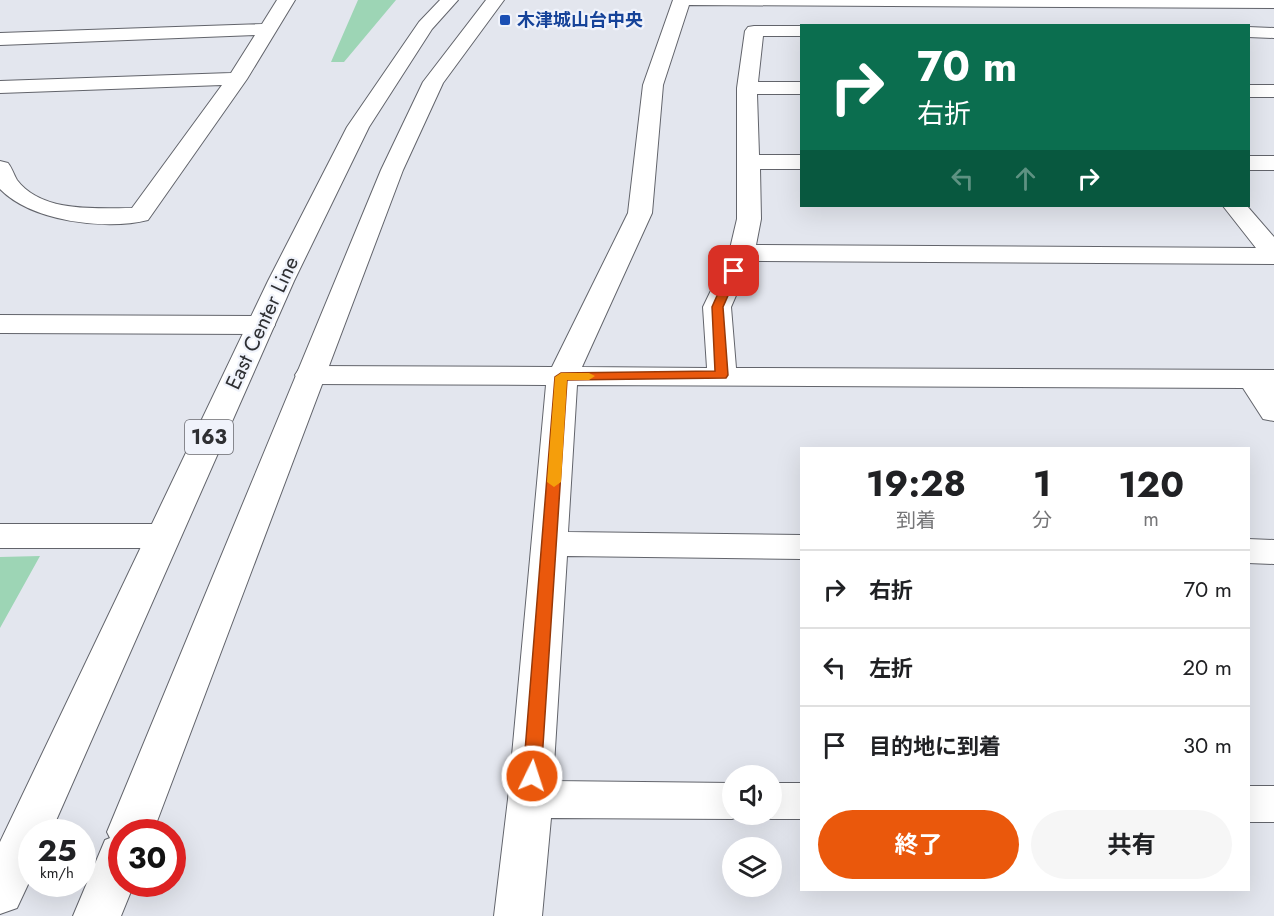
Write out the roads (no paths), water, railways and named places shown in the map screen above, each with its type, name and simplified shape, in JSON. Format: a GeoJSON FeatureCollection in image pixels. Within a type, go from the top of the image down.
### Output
{"type":"FeatureCollection","features":[{"type":"Feature","properties":{"kind":"main road"},"geometry":{"type":"LineString","coordinates":[[0,168],[9,184],[18,193],[30,201],[47,207],[91,215],[140,215],[237,79],[286,0]]}},
{"type":"Feature","properties":{"kind":"main road","name":"East Center Line"},"geometry":{"type":"LineString","coordinates":[[0,893],[281,281],[358,127],[424,26],[449,0]]}},
{"type":"Feature","properties":{"kind":"main road"},"geometry":{"type":"LineString","coordinates":[[135,819],[392,170],[433,82],[495,0]]}},
{"type":"Feature","properties":{"kind":"main road"},"geometry":{"type":"LineString","coordinates":[[518,916],[530,799],[561,377],[640,213],[653,85],[682,0],[1274,3]]}},
{"type":"Feature","properties":{"kind":"main road"},"geometry":{"type":"LineString","coordinates":[[0,39],[270,29]]}},
{"type":"Feature","properties":{"kind":"main road"},"geometry":{"type":"LineString","coordinates":[[722,375],[717,307],[741,254],[749,219],[747,88],[754,31],[800,31]]}},
{"type":"Feature","properties":{"kind":"main road"},"geometry":{"type":"LineString","coordinates":[[1250,32],[1274,33]]}},
{"type":"Feature","properties":{"kind":"main road"},"geometry":{"type":"LineString","coordinates":[[0,87],[237,79]]}},
{"type":"Feature","properties":{"kind":"main road"},"geometry":{"type":"LineString","coordinates":[[747,88],[800,88]]}},
{"type":"Feature","properties":{"kind":"main road"},"geometry":{"type":"LineString","coordinates":[[1250,91],[1274,91]]}},
{"type":"Feature","properties":{"kind":"main road"},"geometry":{"type":"LineString","coordinates":[[749,162],[800,162]]}},
{"type":"Feature","properties":{"kind":"main road"},"geometry":{"type":"LineString","coordinates":[[1250,163],[1274,163]]}},
{"type":"Feature","properties":{"kind":"main road"},"geometry":{"type":"LineString","coordinates":[[1236,207],[1274,255]]}},
{"type":"Feature","properties":{"kind":"main road"},"geometry":{"type":"LineString","coordinates":[[741,254],[1274,255]]}},
{"type":"Feature","properties":{"kind":"main road"},"geometry":{"type":"LineString","coordinates":[[2,327],[261,325]]}},
{"type":"Feature","properties":{"kind":"main road"},"geometry":{"type":"LineString","coordinates":[[310,375],[1264,379],[1274,412]]}},
{"type":"Feature","properties":{"kind":"main road"},"geometry":{"type":"LineString","coordinates":[[0,536],[163,536]]}},
{"type":"Feature","properties":{"kind":"main road"},"geometry":{"type":"LineString","coordinates":[[549,544],[800,547]]}},
{"type":"Feature","properties":{"kind":"main road"},"geometry":{"type":"LineString","coordinates":[[1250,551],[1274,552]]}},
{"type":"Feature","properties":{"kind":"main road"},"geometry":{"type":"LineString","coordinates":[[530,799],[722,801]]}},
{"type":"Feature","properties":{"kind":"main road"},"geometry":{"type":"LineString","coordinates":[[782,801],[800,801]]}},
{"type":"Feature","properties":{"kind":"main road"},"geometry":{"type":"LineString","coordinates":[[1250,804],[1274,804]]}},
{"type":"Feature","properties":{"kind":"main road"},"geometry":{"type":"LineString","coordinates":[[97,916],[108,889]]}},
{"type":"Feature","properties":{"kind":"place","name":"木津城山台中央"},"geometry":{"type":"Point","coordinates":[505,20]}}]}
